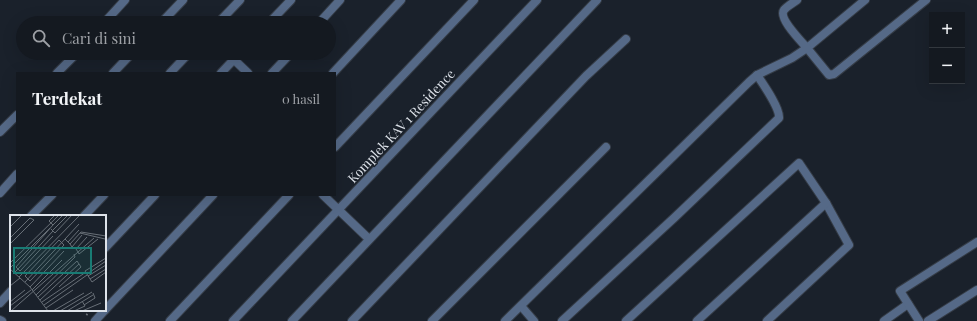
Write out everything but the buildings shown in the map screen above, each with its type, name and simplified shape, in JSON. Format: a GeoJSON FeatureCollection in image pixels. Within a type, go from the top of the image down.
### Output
{"type":"FeatureCollection","features":[{"type":"Feature","properties":{"kind":"street"},"geometry":{"type":"LineString","coordinates":[[110,16],[125,0]]}},
{"type":"Feature","properties":{"kind":"street"},"geometry":{"type":"LineString","coordinates":[[168,16],[183,0]]}},
{"type":"Feature","properties":{"kind":"street"},"geometry":{"type":"LineString","coordinates":[[225,16],[240,0]]}},
{"type":"Feature","properties":{"kind":"street"},"geometry":{"type":"LineString","coordinates":[[276,16],[291,0]]}},
{"type":"Feature","properties":{"kind":"street"},"geometry":{"type":"LineString","coordinates":[[325,16],[340,0]]}},
{"type":"Feature","properties":{"kind":"street"},"geometry":{"type":"LineString","coordinates":[[334,72],[401,0]]}},
{"type":"Feature","properties":{"kind":"street"},"geometry":{"type":"LineString","coordinates":[[336,146],[474,0]]}},
{"type":"Feature","properties":{"kind":"street","name":"Komplek KAV 1 Residence"},"geometry":{"type":"LineString","coordinates":[[233,321],[537,0]]}},
{"type":"Feature","properties":{"kind":"street"},"geometry":{"type":"LineString","coordinates":[[292,321],[597,0]]}},
{"type":"Feature","properties":{"kind":"street"},"geometry":{"type":"LineString","coordinates":[[797,0],[784,10],[783,15],[785,21],[829,75],[833,75],[926,0]]}},
{"type":"Feature","properties":{"kind":"street"},"geometry":{"type":"LineString","coordinates":[[505,321],[749,82],[757,75],[792,58],[807,48],[865,0]]}},
{"type":"Feature","properties":{"kind":"street"},"geometry":{"type":"LineString","coordinates":[[352,321],[586,76],[626,39]]}},
{"type":"Feature","properties":{"kind":"street"},"geometry":{"type":"LineString","coordinates":[[58,72],[70,60]]}},
{"type":"Feature","properties":{"kind":"street"},"geometry":{"type":"LineString","coordinates":[[114,72],[125,60]]}},
{"type":"Feature","properties":{"kind":"street"},"geometry":{"type":"LineString","coordinates":[[174,72],[184,60]]}},
{"type":"Feature","properties":{"kind":"street"},"geometry":{"type":"LineString","coordinates":[[222,72],[234,60],[247,72]]}},
{"type":"Feature","properties":{"kind":"street"},"geometry":{"type":"LineString","coordinates":[[273,72],[284,60]]}},
{"type":"Feature","properties":{"kind":"street"},"geometry":{"type":"LineString","coordinates":[[562,321],[674,218],[779,118],[776,108],[757,75]]}},
{"type":"Feature","properties":{"kind":"street"},"geometry":{"type":"LineString","coordinates":[[0,132],[16,116]]}},
{"type":"Feature","properties":{"kind":"street"},"geometry":{"type":"LineString","coordinates":[[432,321],[606,147]]}},
{"type":"Feature","properties":{"kind":"street"},"geometry":{"type":"LineString","coordinates":[[626,321],[799,163],[826,203],[849,245],[767,321]]}},
{"type":"Feature","properties":{"kind":"street"},"geometry":{"type":"LineString","coordinates":[[0,193],[16,175]]}},
{"type":"Feature","properties":{"kind":"street"},"geometry":{"type":"LineString","coordinates":[[32,215],[51,196]]}},
{"type":"Feature","properties":{"kind":"street"},"geometry":{"type":"LineString","coordinates":[[85,215],[103,196]]}},
{"type":"Feature","properties":{"kind":"street"},"geometry":{"type":"LineString","coordinates":[[106,247],[154,196]]}},
{"type":"Feature","properties":{"kind":"street"},"geometry":{"type":"LineString","coordinates":[[106,309],[212,196]]}},
{"type":"Feature","properties":{"kind":"street"},"geometry":{"type":"LineString","coordinates":[[170,321],[288,196]]}},
{"type":"Feature","properties":{"kind":"street"},"geometry":{"type":"LineString","coordinates":[[324,196],[369,239]]}},
{"type":"Feature","properties":{"kind":"street"},"geometry":{"type":"LineString","coordinates":[[697,321],[826,203]]}},
{"type":"Feature","properties":{"kind":"street"},"geometry":{"type":"LineString","coordinates":[[919,321],[900,291],[977,242]]}},
{"type":"Feature","properties":{"kind":"street"},"geometry":{"type":"LineString","coordinates":[[928,321],[977,290]]}},
{"type":"Feature","properties":{"kind":"street"},"geometry":{"type":"LineString","coordinates":[[0,303],[10,292]]}},
{"type":"Feature","properties":{"kind":"street"},"geometry":{"type":"LineString","coordinates":[[884,321],[908,304]]}},
{"type":"Feature","properties":{"kind":"street"},"geometry":{"type":"LineString","coordinates":[[521,306],[534,321]]}},
{"type":"Feature","properties":{"kind":"street"},"geometry":{"type":"LineString","coordinates":[[94,321],[104,311]]}},
{"type":"Feature","properties":{"kind":"path"},"geometry":{"type":"LineString","coordinates":[[84,311],[94,321]]}}]}
